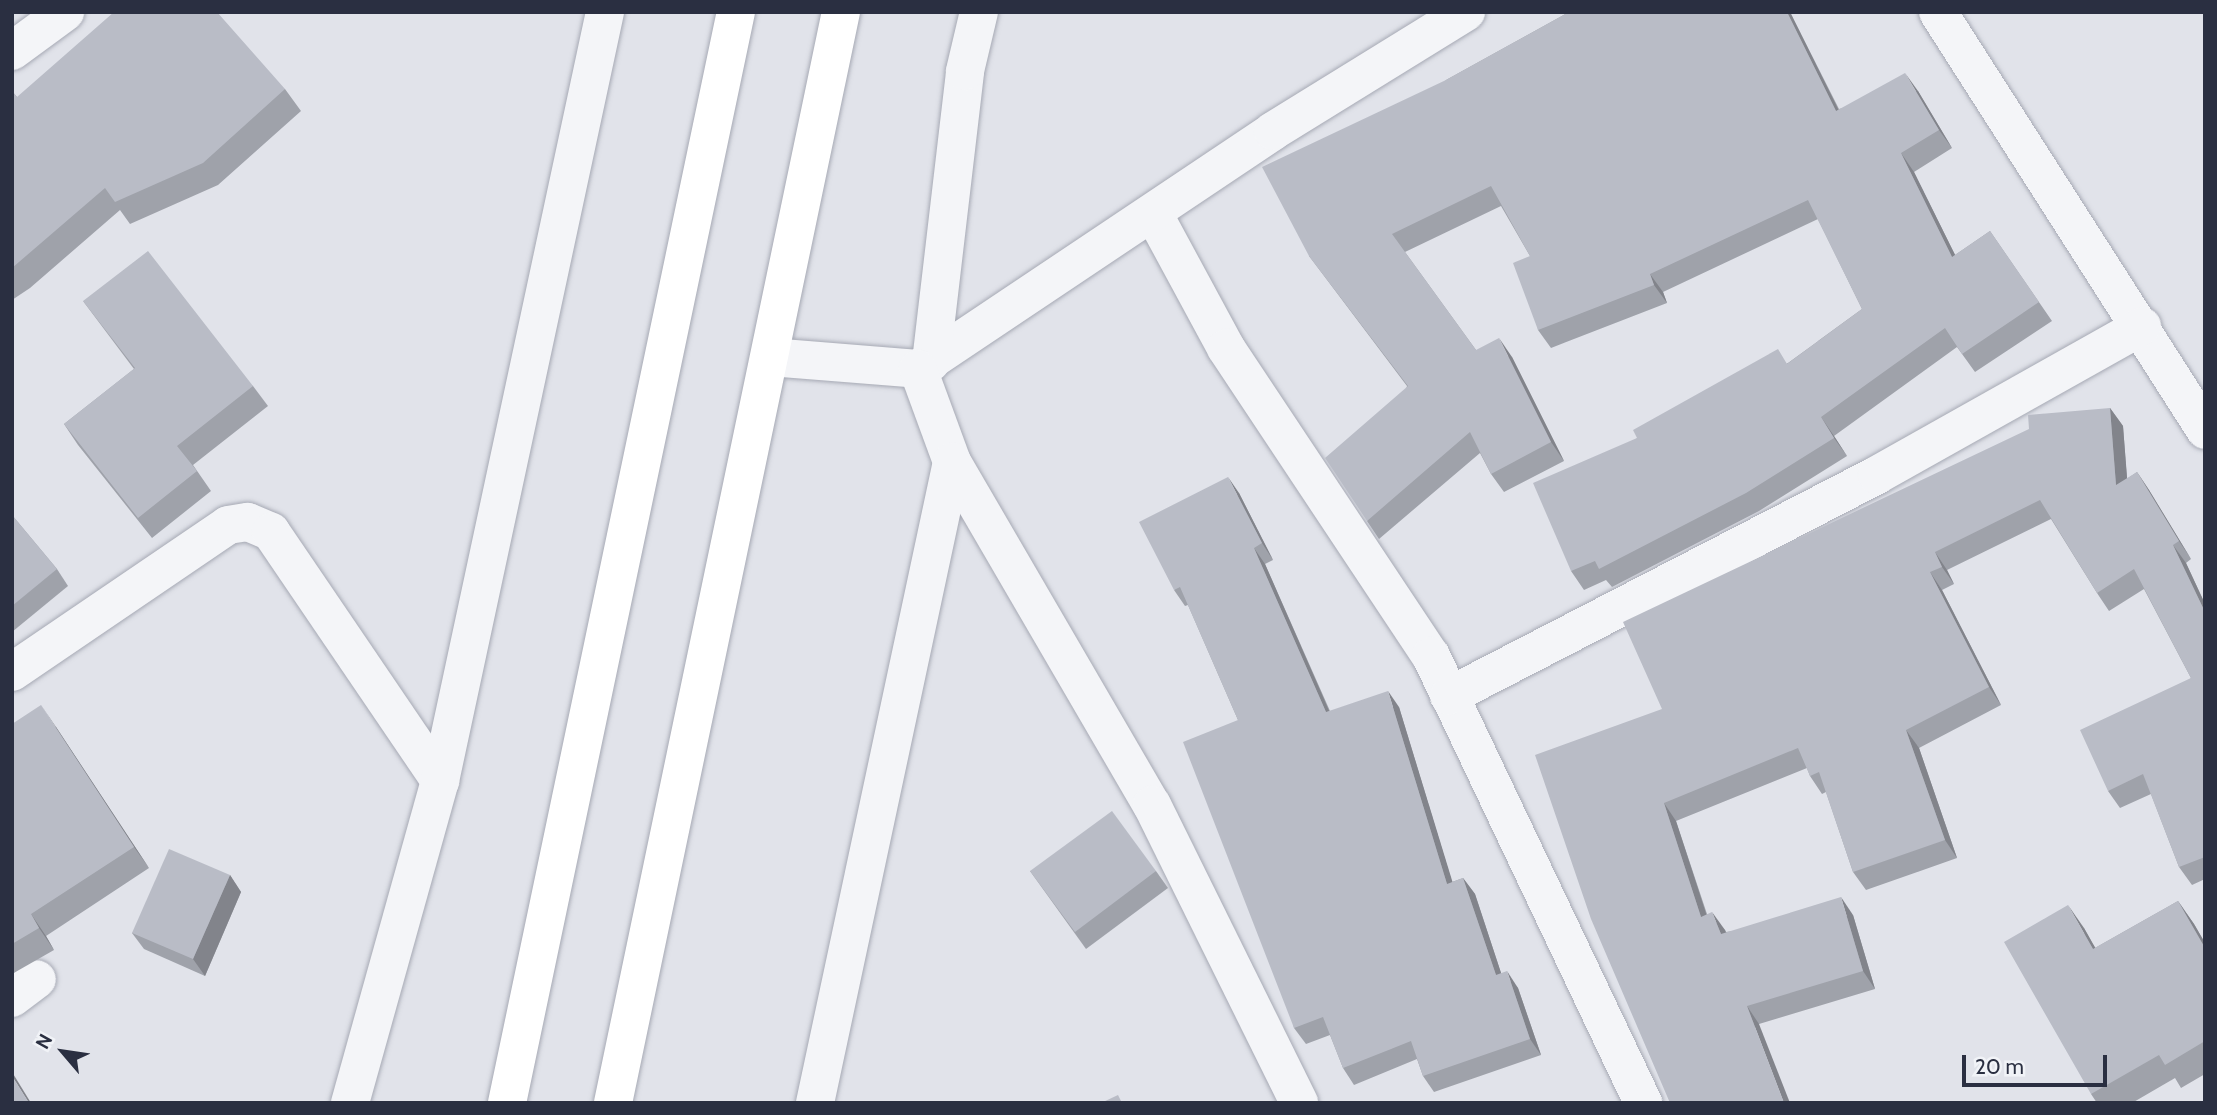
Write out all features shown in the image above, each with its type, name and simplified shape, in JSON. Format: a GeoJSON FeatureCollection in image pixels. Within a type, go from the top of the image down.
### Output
{"type":"FeatureCollection","features":[{"type":"Feature","properties":{"kind":"highway"},"geometry":{"type":"LineString","coordinates":[[507,1103],[736,12]]}},
{"type":"Feature","properties":{"kind":"highway"},"geometry":{"type":"LineString","coordinates":[[612,1103],[841,12]]}},
{"type":"Feature","properties":{"kind":"street"},"geometry":{"type":"LineString","coordinates":[[12,51],[65,12]]}},
{"type":"Feature","properties":{"kind":"street"},"geometry":{"type":"LineString","coordinates":[[350,1103],[440,781],[605,12]]}},
{"type":"Feature","properties":{"kind":"street"},"geometry":{"type":"LineString","coordinates":[[979,12],[965,71],[925,366],[952,462],[1152,805],[1299,1103]]}},
{"type":"Feature","properties":{"kind":"street"},"geometry":{"type":"LineString","coordinates":[[770,357],[925,366],[1153,214],[1466,12]]}},
{"type":"Feature","properties":{"kind":"street"},"geometry":{"type":"LineString","coordinates":[[1938,12],[2142,326],[2205,430]]}},
{"type":"Feature","properties":{"kind":"street"},"geometry":{"type":"LineString","coordinates":[[1153,214],[1226,348],[1431,656],[1643,1103]]}},
{"type":"Feature","properties":{"kind":"street"},"geometry":{"type":"LineString","coordinates":[[1450,696],[1877,475],[2142,326]]}},
{"type":"Feature","properties":{"kind":"street"},"geometry":{"type":"LineString","coordinates":[[815,1103],[952,462]]}},
{"type":"Feature","properties":{"kind":"street"},"geometry":{"type":"LineString","coordinates":[[12,672],[228,525],[248,522],[271,532],[440,781]]}},
{"type":"Feature","properties":{"kind":"building"},"geometry":{"type":"Polygon","coordinates":[[[114,12],[217,12],[285,89],[203,163],[115,202],[105,188],[12,268],[12,91],[17,97],[114,12]]]}},
{"type":"Feature","properties":{"kind":"building"},"geometry":{"type":"Polygon","coordinates":[[[1569,12],[1787,12],[1836,111],[1905,73],[1939,130],[1901,153],[1952,257],[1990,231],[2039,302],[1962,354],[1945,328],[1821,417],[1834,438],[1746,493],[1599,569],[1595,561],[1571,571],[1533,483],[1637,438],[1633,430],[1778,349],[1787,364],[1862,309],[1808,200],[1650,274],[1654,285],[1538,330],[1513,263],[1530,256],[1491,186],[1392,234],[1476,350],[1499,338],[1551,442],[1491,474],[1470,432],[1367,521],[1325,458],[1408,386],[1309,256],[1262,167],[1446,80],[1569,12]]]}},
{"type":"Feature","properties":{"kind":"building"},"geometry":{"type":"Polygon","coordinates":[[[148,251],[253,386],[177,446],[197,471],[138,518],[64,424],[135,368],[83,301],[148,251]]]}},
{"type":"Feature","properties":{"kind":"building"},"geometry":{"type":"Polygon","coordinates":[[[2110,408],[2116,485],[2137,472],[2179,541],[2173,545],[2205,612],[2205,857],[2179,867],[2143,774],[2108,791],[2080,730],[2191,678],[2134,569],[2097,593],[2040,500],[1935,552],[1942,567],[1930,572],[1989,687],[1906,730],[1945,840],[1853,872],[1819,772],[1810,776],[1798,748],[1664,803],[1701,917],[1712,912],[1721,934],[1841,897],[1863,971],[1747,1006],[1784,1103],[1670,1103],[1591,919],[1535,755],[1662,709],[1623,622],[2029,429],[2028,415],[2110,408]]]}},
{"type":"Feature","properties":{"kind":"building"},"geometry":{"type":"Polygon","coordinates":[[[1228,477],[1262,543],[1254,548],[1326,712],[1388,691],[1447,884],[1463,878],[1496,975],[1507,971],[1530,1039],[1423,1076],[1411,1041],[1343,1068],[1323,1017],[1294,1028],[1183,742],[1238,720],[1180,587],[1174,590],[1139,522],[1228,477]]]}},
{"type":"Feature","properties":{"kind":"building"},"geometry":{"type":"Polygon","coordinates":[[[12,515],[57,569],[12,606],[12,515]]]}},
{"type":"Feature","properties":{"kind":"building"},"geometry":{"type":"Polygon","coordinates":[[[41,705],[134,847],[31,914],[39,928],[12,944],[12,724],[41,705]]]}},
{"type":"Feature","properties":{"kind":"building"},"geometry":{"type":"Polygon","coordinates":[[[1112,811],[1156,871],[1075,932],[1030,871],[1112,811]]]}},
{"type":"Feature","properties":{"kind":"building"},"geometry":{"type":"Polygon","coordinates":[[[169,849],[230,875],[193,959],[132,933],[169,849]]]}},
{"type":"Feature","properties":{"kind":"building"},"geometry":{"type":"Polygon","coordinates":[[[2178,901],[2205,948],[2205,1041],[2165,1065],[2159,1055],[2091,1094],[2004,942],[2068,905],[2093,949],[2178,901]]]}},
{"type":"Feature","properties":{"kind":"building"},"geometry":{"type":"Polygon","coordinates":[[[12,1076],[29,1103],[12,1103],[12,1076]]]}},
{"type":"Feature","properties":{"kind":"building"},"geometry":{"type":"Polygon","coordinates":[[[1118,1095],[1122,1103],[1101,1103],[1118,1095]]]}}]}
